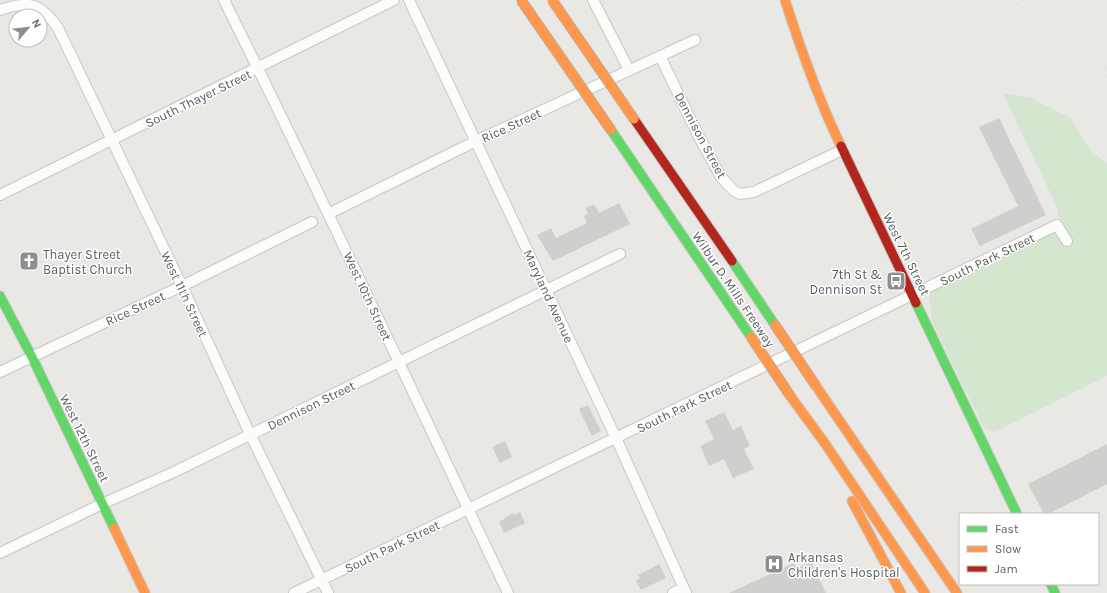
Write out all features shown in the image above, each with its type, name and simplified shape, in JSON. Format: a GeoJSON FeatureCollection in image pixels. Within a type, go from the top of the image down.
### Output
{"type":"FeatureCollection","features":[{"type":"Feature","properties":{"kind":"main road","name":"Wilbur D. Mills Freeway"},"geometry":{"type":"LineString","coordinates":[[521,0],[611,130],[791,397],[824,442],[925,593]]}},
{"type":"Feature","properties":{"kind":"main road","name":"Wilbur D. Mills Freeway"},"geometry":{"type":"LineString","coordinates":[[552,0],[957,593]]}},
{"type":"Feature","properties":{"kind":"main road","name":"West 7th Street"},"geometry":{"type":"LineString","coordinates":[[785,0],[815,90],[842,150],[1017,513]]}},
{"type":"Feature","properties":{"kind":"main road","name":"West 12th Street"},"geometry":{"type":"LineString","coordinates":[[0,296],[32,357],[145,593]]}},
{"type":"Feature","properties":{"kind":"main road"},"geometry":{"type":"LineString","coordinates":[[824,442],[864,526],[901,593]]}},
{"type":"Feature","properties":{"kind":"street","name":"West 10th Street"},"geometry":{"type":"LineString","coordinates":[[224,0],[364,287],[508,593]]}},
{"type":"Feature","properties":{"kind":"street","name":"South Thayer Street"},"geometry":{"type":"LineString","coordinates":[[0,195],[394,0]]}},
{"type":"Feature","properties":{"kind":"street","name":"Maryland Avenue"},"geometry":{"type":"LineString","coordinates":[[409,0],[616,438],[685,590]]}},
{"type":"Feature","properties":{"kind":"street"},"geometry":{"type":"LineString","coordinates":[[593,0],[629,70]]}},
{"type":"Feature","properties":{"kind":"street","name":"West 11th Street"},"geometry":{"type":"LineString","coordinates":[[0,10],[24,1],[32,2],[46,11],[58,28],[182,286],[250,434],[328,593]]}},
{"type":"Feature","properties":{"kind":"street","name":"Rice Street"},"geometry":{"type":"LineString","coordinates":[[328,214],[476,141],[695,40]]}},
{"type":"Feature","properties":{"kind":"street","name":"Dennison Street"},"geometry":{"type":"LineString","coordinates":[[660,56],[699,137],[721,177],[734,191],[740,194],[754,192],[842,150]]}},
{"type":"Feature","properties":{"kind":"street","name":"Rice Street"},"geometry":{"type":"LineString","coordinates":[[4,370],[182,286],[312,222]]}},
{"type":"Feature","properties":{"kind":"street","name":"South Park Street"},"geometry":{"type":"LineString","coordinates":[[294,593],[468,508],[913,296],[1057,225],[1067,241]]}},
{"type":"Feature","properties":{"kind":"street","name":"Dennison Street"},"geometry":{"type":"LineString","coordinates":[[0,553],[102,504],[174,472],[620,254]]}},
{"type":"Feature","properties":{"kind":"street"},"geometry":{"type":"LineString","coordinates":[[673,593],[685,590]]}},
{"type":"Feature","properties":{"kind":"green space"},"geometry":{"type":"Polygon","coordinates":[[[1003,94],[1029,97],[1071,118],[1090,150],[1107,163],[1107,376],[995,432],[984,428],[932,322],[931,305],[929,301],[930,294],[936,288],[1054,232],[1061,242],[1070,240],[1058,216],[1058,209],[1003,94]]]}},
{"type":"Feature","properties":{"kind":"building"},"geometry":{"type":"Polygon","coordinates":[[[999,118],[1046,215],[980,246],[971,229],[1018,206],[979,127],[999,118]]]}},
{"type":"Feature","properties":{"kind":"building"},"geometry":{"type":"Polygon","coordinates":[[[619,203],[630,224],[553,261],[537,235],[551,228],[556,238],[587,223],[584,216],[588,214],[586,208],[594,204],[599,213],[619,203]]]}},
{"type":"Feature","properties":{"kind":"building"},"geometry":{"type":"Polygon","coordinates":[[[588,405],[601,431],[592,436],[579,409],[588,405]]]}},
{"type":"Feature","properties":{"kind":"building"},"geometry":{"type":"Polygon","coordinates":[[[724,412],[733,430],[741,426],[750,446],[744,449],[754,469],[733,478],[724,459],[709,466],[700,446],[714,439],[705,421],[724,412]]]}},
{"type":"Feature","properties":{"kind":"building"},"geometry":{"type":"Polygon","coordinates":[[[505,441],[512,457],[500,463],[492,447],[505,441]]]}},
{"type":"Feature","properties":{"kind":"building"},"geometry":{"type":"Polygon","coordinates":[[[1107,444],[1107,484],[1050,513],[1043,513],[1028,484],[1107,444]]]}},
{"type":"Feature","properties":{"kind":"building"},"geometry":{"type":"Polygon","coordinates":[[[520,512],[525,523],[504,533],[499,522],[513,513],[514,515],[520,512]]]}},
{"type":"Feature","properties":{"kind":"building"},"geometry":{"type":"Polygon","coordinates":[[[811,562],[826,593],[729,593],[794,563],[797,568],[811,562]]]}},
{"type":"Feature","properties":{"kind":"building"},"geometry":{"type":"Polygon","coordinates":[[[659,564],[666,578],[641,590],[636,581],[640,578],[638,575],[659,564]]]}},
{"type":"Feature","properties":{"kind":"railway"},"geometry":{"type":"LineString","coordinates":[[1012,0],[1070,45],[1107,77]]}},
{"type":"Feature","properties":{"kind":"railway"},"geometry":{"type":"LineString","coordinates":[[1022,0],[1071,37],[1107,69]]}},
{"type":"Feature","properties":{"kind":"traffic: fast"},"geometry":{"type":"LineString","coordinates":[[611,130],[751,337]]}},
{"type":"Feature","properties":{"kind":"traffic: fast"},"geometry":{"type":"LineString","coordinates":[[732,261],[775,325]]}},
{"type":"Feature","properties":{"kind":"traffic: fast"},"geometry":{"type":"LineString","coordinates":[[0,296],[32,357],[114,528]]}},
{"type":"Feature","properties":{"kind":"traffic: fast"},"geometry":{"type":"LineString","coordinates":[[916,303],[1017,513]]}},
{"type":"Feature","properties":{"kind":"traffic: fast"},"geometry":{"type":"LineString","coordinates":[[1051,585],[1055,593]]}},
{"type":"Feature","properties":{"kind":"traffic: slow"},"geometry":{"type":"LineString","coordinates":[[521,0],[611,130]]}},
{"type":"Feature","properties":{"kind":"traffic: slow"},"geometry":{"type":"LineString","coordinates":[[552,0],[634,119]]}},
{"type":"Feature","properties":{"kind":"traffic: slow"},"geometry":{"type":"LineString","coordinates":[[785,0],[810,74],[841,146]]}},
{"type":"Feature","properties":{"kind":"traffic: slow"},"geometry":{"type":"LineString","coordinates":[[775,325],[816,386]]}},
{"type":"Feature","properties":{"kind":"traffic: slow"},"geometry":{"type":"LineString","coordinates":[[751,337],[791,397]]}},
{"type":"Feature","properties":{"kind":"traffic: slow"},"geometry":{"type":"LineString","coordinates":[[816,386],[957,593]]}},
{"type":"Feature","properties":{"kind":"traffic: slow"},"geometry":{"type":"LineString","coordinates":[[791,397],[824,442],[925,593]]}},
{"type":"Feature","properties":{"kind":"traffic: slow"},"geometry":{"type":"LineString","coordinates":[[852,501],[901,593]]}},
{"type":"Feature","properties":{"kind":"traffic: slow"},"geometry":{"type":"LineString","coordinates":[[114,528],[145,593]]}},
{"type":"Feature","properties":{"kind":"traffic: jam"},"geometry":{"type":"LineString","coordinates":[[634,119],[732,261]]}},
{"type":"Feature","properties":{"kind":"traffic: jam"},"geometry":{"type":"LineString","coordinates":[[841,146],[916,303]]}},
{"type":"Feature","properties":{"kind":"place","name":"Thayer Street Baptist Church"},"geometry":{"type":"Point","coordinates":[29,261]}},
{"type":"Feature","properties":{"kind":"place","name":"7th St & Dennison St"},"geometry":{"type":"Point","coordinates":[896,281]}},
{"type":"Feature","properties":{"kind":"place","name":"Arkansas Children's Hospital"},"geometry":{"type":"Point","coordinates":[774,564]}}]}
